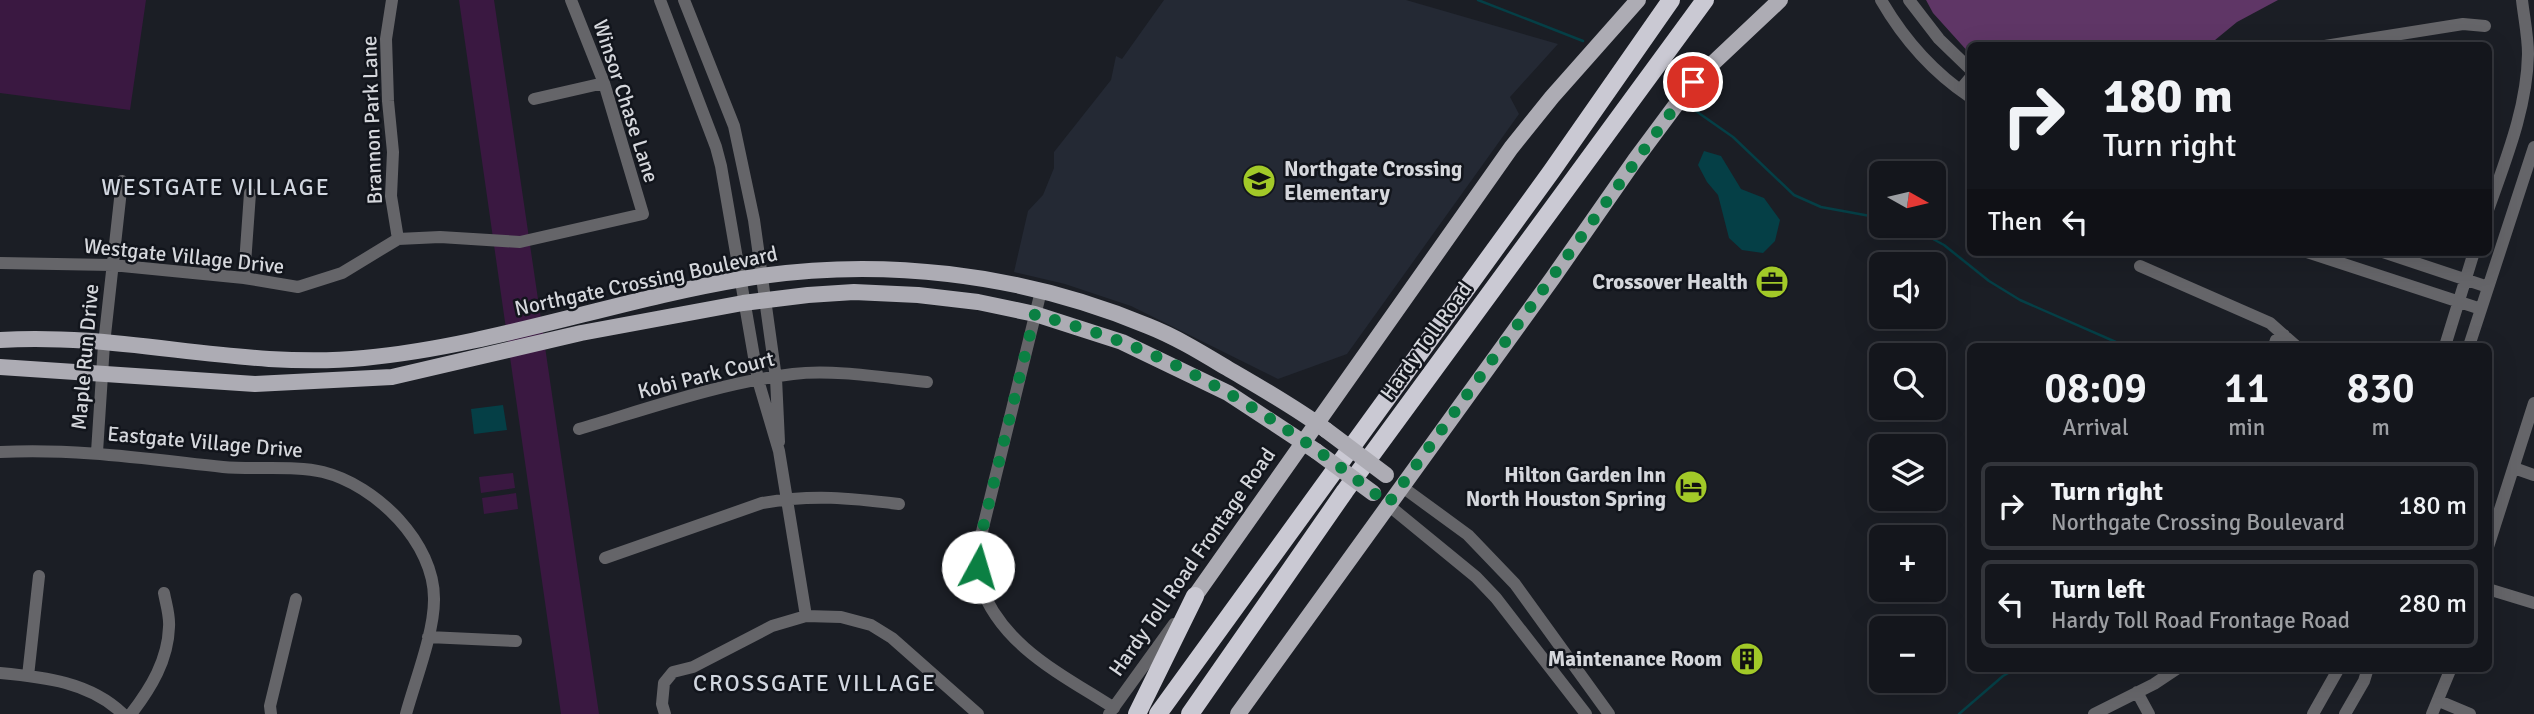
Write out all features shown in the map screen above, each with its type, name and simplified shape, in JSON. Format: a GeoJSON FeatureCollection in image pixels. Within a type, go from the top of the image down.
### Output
{"type":"FeatureCollection","features":[{"type":"Feature","properties":{"kind":"highway","name":"Hardy Toll Road"},"geometry":{"type":"LineString","coordinates":[[1158,714],[1551,172],[1671,0]]}},
{"type":"Feature","properties":{"kind":"highway","name":"Hardy Toll Road"},"geometry":{"type":"LineString","coordinates":[[1190,714],[1345,491],[1705,0]]}},
{"type":"Feature","properties":{"kind":"highway"},"geometry":{"type":"LineString","coordinates":[[1137,714],[1195,596]]}},
{"type":"Feature","properties":{"kind":"main road","name":"Hardy Toll Road Frontage Road"},"geometry":{"type":"LineString","coordinates":[[1195,596],[1309,447],[1511,148],[1638,0]]}},
{"type":"Feature","properties":{"kind":"main road"},"geometry":{"type":"LineString","coordinates":[[1238,714],[1693,82],[1780,0]]}},
{"type":"Feature","properties":{"kind":"main road","name":"Northgate Crossing Boulevard"},"geometry":{"type":"LineString","coordinates":[[0,340],[65,338],[104,344],[296,360],[385,356],[443,347],[761,276],[807,270],[880,269],[961,275],[1041,291],[1148,326],[1192,347],[1275,395],[1401,486]]}},
{"type":"Feature","properties":{"kind":"main road"},"geometry":{"type":"LineString","coordinates":[[880,269],[880,293]]}},
{"type":"Feature","properties":{"kind":"main road","name":"Northgate Crossing Boulevard"},"geometry":{"type":"LineString","coordinates":[[0,368],[255,384],[391,377],[582,333],[764,300],[808,295],[880,293],[978,302],[1035,314],[1122,342],[1180,369],[1228,393],[1388,504]]}},
{"type":"Feature","properties":{"kind":"main road"},"geometry":{"type":"LineString","coordinates":[[577,315],[582,333]]}},
{"type":"Feature","properties":{"kind":"main road"},"geometry":{"type":"LineString","coordinates":[[1180,369],[1192,347]]}},
{"type":"Feature","properties":{"kind":"main road"},"geometry":{"type":"LineString","coordinates":[[385,356],[391,377]]}},
{"type":"Feature","properties":{"kind":"street","name":"Brannon Park Lane"},"geometry":{"type":"LineString","coordinates":[[393,0],[387,51],[393,152],[391,196],[398,239]]}},
{"type":"Feature","properties":{"kind":"street","name":"Winsor Chase Lane"},"geometry":{"type":"LineString","coordinates":[[571,0],[604,83],[643,214]]}},
{"type":"Feature","properties":{"kind":"street"},"geometry":{"type":"LineString","coordinates":[[660,0],[716,147],[758,380],[779,452],[806,616]]}},
{"type":"Feature","properties":{"kind":"street"},"geometry":{"type":"LineString","coordinates":[[1881,0],[1908,41],[1965,93]]}},
{"type":"Feature","properties":{"kind":"street"},"geometry":{"type":"LineString","coordinates":[[1909,0],[1939,39],[1967,66]]}},
{"type":"Feature","properties":{"kind":"street"},"geometry":{"type":"LineString","coordinates":[[2492,198],[2529,93],[2522,0]]}},
{"type":"Feature","properties":{"kind":"street"},"geometry":{"type":"LineString","coordinates":[[667,17],[686,5],[734,126],[754,220],[776,377],[779,452]]}},
{"type":"Feature","properties":{"kind":"street"},"geometry":{"type":"LineString","coordinates":[[2348,42],[2463,24],[2485,26]]}},
{"type":"Feature","properties":{"kind":"street"},"geometry":{"type":"LineString","coordinates":[[2417,30],[2418,42]]}},
{"type":"Feature","properties":{"kind":"street"},"geometry":{"type":"LineString","coordinates":[[534,99],[604,83]]}},
{"type":"Feature","properties":{"kind":"street"},"geometry":{"type":"LineString","coordinates":[[716,147],[737,140]]}},
{"type":"Feature","properties":{"kind":"street"},"geometry":{"type":"LineString","coordinates":[[2470,343],[2534,147]]}},
{"type":"Feature","properties":{"kind":"street","name":"Maple Run Drive"},"geometry":{"type":"LineString","coordinates":[[97,452],[104,344],[122,181]]}},
{"type":"Feature","properties":{"kind":"street"},"geometry":{"type":"LineString","coordinates":[[244,278],[250,193]]}},
{"type":"Feature","properties":{"kind":"street","name":"Westgate Village Drive"},"geometry":{"type":"LineString","coordinates":[[0,263],[113,265],[298,286],[342,273],[398,239],[440,237],[520,242],[643,214]]}},
{"type":"Feature","properties":{"kind":"street"},"geometry":{"type":"LineString","coordinates":[[2319,256],[2481,309]]}},
{"type":"Feature","properties":{"kind":"street"},"geometry":{"type":"LineString","coordinates":[[2395,256],[2488,287]]}},
{"type":"Feature","properties":{"kind":"street"},"geometry":{"type":"LineString","coordinates":[[2446,343],[2473,256]]}},
{"type":"Feature","properties":{"kind":"street"},"geometry":{"type":"LineString","coordinates":[[2140,266],[2270,323],[2293,343]]}},
{"type":"Feature","properties":{"kind":"street"},"geometry":{"type":"LineString","coordinates":[[1041,291],[977,552],[980,583],[992,609],[1027,652],[1112,711]]}},
{"type":"Feature","properties":{"kind":"street"},"geometry":{"type":"LineString","coordinates":[[2275,343],[2284,335]]}},
{"type":"Feature","properties":{"kind":"street","name":"Kobi Park Court"},"geometry":{"type":"LineString","coordinates":[[579,429],[701,393],[794,374],[861,375],[927,382]]}},
{"type":"Feature","properties":{"kind":"street"},"geometry":{"type":"LineString","coordinates":[[2492,532],[2534,403]]}},
{"type":"Feature","properties":{"kind":"street","name":"Eastgate Village Drive"},"geometry":{"type":"LineString","coordinates":[[0,452],[97,452],[226,467],[321,471],[350,481],[376,497],[403,523],[420,552],[429,572],[434,600],[428,637],[407,714]]}},
{"type":"Feature","properties":{"kind":"street"},"geometry":{"type":"LineString","coordinates":[[2514,468],[2534,475]]}},
{"type":"Feature","properties":{"kind":"street","name":"Northgate Crossing Boulevard"},"geometry":{"type":"LineString","coordinates":[[1401,486],[1468,535],[1515,584],[1609,714]]}},
{"type":"Feature","properties":{"kind":"street"},"geometry":{"type":"LineString","coordinates":[[605,558],[762,503],[811,496],[900,504]]}},
{"type":"Feature","properties":{"kind":"street","name":"Northgate Crossing Boulevard"},"geometry":{"type":"LineString","coordinates":[[1388,504],[1476,576],[1496,598],[1582,713]]}},
{"type":"Feature","properties":{"kind":"street"},"geometry":{"type":"LineString","coordinates":[[28,676],[40,576]]}},
{"type":"Feature","properties":{"kind":"street"},"geometry":{"type":"LineString","coordinates":[[1496,598],[1515,584]]}},
{"type":"Feature","properties":{"kind":"street"},"geometry":{"type":"LineString","coordinates":[[2492,590],[2534,603]]}},
{"type":"Feature","properties":{"kind":"street"},"geometry":{"type":"LineString","coordinates":[[131,714],[151,688],[167,644],[170,624],[164,593]]}},
{"type":"Feature","properties":{"kind":"street","name":"Hardy Toll Road Frontage Road"},"geometry":{"type":"LineString","coordinates":[[1112,711],[1195,596]]}},
{"type":"Feature","properties":{"kind":"street"},"geometry":{"type":"LineString","coordinates":[[271,714],[270,706],[296,599]]}},
{"type":"Feature","properties":{"kind":"street"},"geometry":{"type":"LineString","coordinates":[[665,714],[662,704],[664,683],[673,672],[693,667],[772,626],[806,616],[841,617],[871,625],[892,638],[978,714]]}},
{"type":"Feature","properties":{"kind":"street"},"geometry":{"type":"LineString","coordinates":[[428,637],[516,641]]}},
{"type":"Feature","properties":{"kind":"street"},"geometry":{"type":"LineString","coordinates":[[2094,714],[2171,672]]}},
{"type":"Feature","properties":{"kind":"street"},"geometry":{"type":"LineString","coordinates":[[2313,714],[2337,672]]}},
{"type":"Feature","properties":{"kind":"street"},"geometry":{"type":"LineString","coordinates":[[2345,714],[2367,672]]}},
{"type":"Feature","properties":{"kind":"street"},"geometry":{"type":"LineString","coordinates":[[2432,714],[2450,672]]}},
{"type":"Feature","properties":{"kind":"street"},"geometry":{"type":"LineString","coordinates":[[0,673],[54,680],[96,694],[124,714]]}},
{"type":"Feature","properties":{"kind":"street"},"geometry":{"type":"LineString","coordinates":[[2137,692],[2149,714]]}},
{"type":"Feature","properties":{"kind":"street"},"geometry":{"type":"LineString","coordinates":[[1582,713],[1598,701]]}},
{"type":"Feature","properties":{"kind":"street"},"geometry":{"type":"LineString","coordinates":[[2439,701],[2470,714]]}},
{"type":"Feature","properties":{"kind":"shaded area"},"geometry":{"type":"Polygon","coordinates":[[[0,0],[146,0],[130,110],[0,93],[0,0]]]}},
{"type":"Feature","properties":{"kind":"shaded area"},"geometry":{"type":"Polygon","coordinates":[[[459,0],[494,0],[599,714],[561,714],[459,0]]]}},
{"type":"Feature","properties":{"kind":"shaded area","name":"Northgate Crossing Elementary"},"geometry":{"type":"Polygon","coordinates":[[[1164,0],[1406,0],[1558,44],[1510,97],[1519,114],[1347,354],[1278,379],[1131,306],[1065,284],[1014,272],[1028,211],[1043,195],[1054,168],[1054,152],[1111,80],[1116,56],[1122,59],[1164,0]]]}},
{"type":"Feature","properties":{"kind":"shaded area"},"geometry":{"type":"Polygon","coordinates":[[[1926,0],[2278,0],[2237,22],[2213,42],[1967,42],[1967,51],[1933,13],[1926,0]]]}},
{"type":"Feature","properties":{"kind":"shaded area"},"geometry":{"type":"Polygon","coordinates":[[[513,473],[515,488],[481,493],[479,477],[513,473]]]}},
{"type":"Feature","properties":{"kind":"shaded area"},"geometry":{"type":"Polygon","coordinates":[[[516,493],[518,509],[484,514],[482,498],[516,493]]]}},
{"type":"Feature","properties":{"kind":"water"},"geometry":{"type":"Polygon","coordinates":[[[1704,151],[1721,156],[1741,189],[1764,198],[1780,220],[1775,241],[1763,253],[1742,250],[1729,238],[1718,195],[1698,165],[1704,151]]]}},
{"type":"Feature","properties":{"kind":"water"},"geometry":{"type":"Polygon","coordinates":[[[503,405],[507,430],[474,434],[471,409],[503,405]]]}},
{"type":"Feature","properties":{"kind":"waterway"},"geometry":{"type":"LineString","coordinates":[[1478,0],[1583,41]]}},
{"type":"Feature","properties":{"kind":"waterway"},"geometry":{"type":"LineString","coordinates":[[1693,109],[1733,137],[1794,195],[1821,207],[1869,216]]}},
{"type":"Feature","properties":{"kind":"waterway"},"geometry":{"type":"LineString","coordinates":[[1931,238],[1989,281],[2020,300],[2118,343]]}},
{"type":"Feature","properties":{"kind":"waterway"},"geometry":{"type":"LineString","coordinates":[[1959,714],[2010,672]]}},
{"type":"Feature","properties":{"kind":"place","name":"Northgate Crossing Elementary"},"geometry":{"type":"Point","coordinates":[1259,181]}},
{"type":"Feature","properties":{"kind":"place","name":"Crossover Health"},"geometry":{"type":"Point","coordinates":[1772,282]}},
{"type":"Feature","properties":{"kind":"place","name":"Hilton Garden Inn North Houston Spring"},"geometry":{"type":"Point","coordinates":[1691,487]}},
{"type":"Feature","properties":{"kind":"place","name":"Maintenance Room"},"geometry":{"type":"Point","coordinates":[1747,659]}},
{"type":"Feature","properties":{"kind":"district","name":"WESTGATE VILLAGE"},"geometry":{"type":"Point","coordinates":[216,187]}},
{"type":"Feature","properties":{"kind":"district","name":"CROSSGATE VILLAGE"},"geometry":{"type":"Point","coordinates":[815,683]}},
{"type":"Feature","properties":{"kind":"route"},"geometry":{"type":"LineString","coordinates":[[978,567],[977,552],[1035,314],[1122,342],[1228,393],[1316,451],[1388,504],[1693,82]]}}]}
